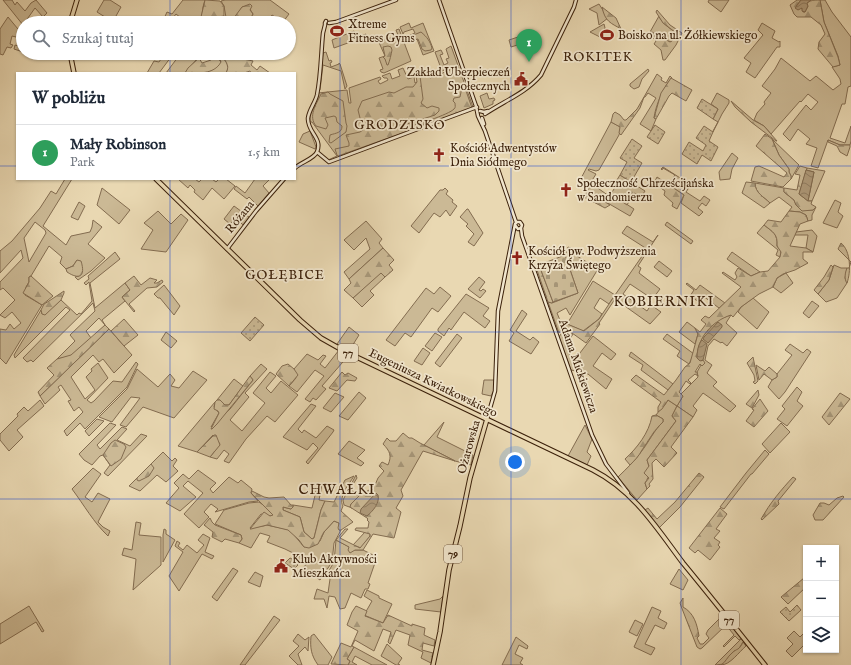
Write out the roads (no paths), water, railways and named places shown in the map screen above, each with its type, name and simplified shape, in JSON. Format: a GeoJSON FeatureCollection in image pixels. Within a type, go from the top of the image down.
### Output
{"type":"FeatureCollection","features":[{"type":"Feature","properties":{"kind":"main road"},"geometry":{"type":"LineString","coordinates":[[72,16],[77,0]]}},
{"type":"Feature","properties":{"kind":"main road"},"geometry":{"type":"LineString","coordinates":[[71,60],[74,72]]}},
{"type":"Feature","properties":{"kind":"main road","name":"Eugeniusza Kwiatkowskiego"},"geometry":{"type":"LineString","coordinates":[[157,180],[305,324],[326,341],[606,477]]}},
{"type":"Feature","properties":{"kind":"main road","name":"Ożarowska"},"geometry":{"type":"LineString","coordinates":[[433,665],[440,632],[449,570],[470,478],[487,419]]}},
{"type":"Feature","properties":{"kind":"main road","name":"Adama Mickiewicza"},"geometry":{"type":"LineString","coordinates":[[606,477],[617,484],[629,495],[765,665]]}},
{"type":"Feature","properties":{"kind":"street"},"geometry":{"type":"LineString","coordinates":[[296,167],[302,162],[313,158],[317,152],[319,143],[310,128],[308,119],[317,94],[325,25],[396,0]]}},
{"type":"Feature","properties":{"kind":"street"},"geometry":{"type":"LineString","coordinates":[[439,0],[479,112],[478,115],[481,118],[513,209],[518,228]]}},
{"type":"Feature","properties":{"kind":"street"},"geometry":{"type":"LineString","coordinates":[[479,112],[484,113],[489,111],[524,91],[541,75],[576,0]]}},
{"type":"Feature","properties":{"kind":"street"},"geometry":{"type":"LineString","coordinates":[[317,152],[329,162],[477,107]]}},
{"type":"Feature","properties":{"kind":"street"},"geometry":{"type":"LineString","coordinates":[[481,118],[484,113]]}},
{"type":"Feature","properties":{"kind":"street","name":"Różana"},"geometry":{"type":"LineString","coordinates":[[227,248],[283,180]]}},
{"type":"Feature","properties":{"kind":"street"},"geometry":{"type":"LineString","coordinates":[[512,233],[522,224],[516,223]]}},
{"type":"Feature","properties":{"kind":"street","name":"Ożarowska"},"geometry":{"type":"LineString","coordinates":[[487,419],[495,391],[498,311],[512,233],[516,223]]}},
{"type":"Feature","properties":{"kind":"street","name":"Adama Mickiewicza"},"geometry":{"type":"LineString","coordinates":[[518,228],[584,416],[600,454],[629,495]]}},
{"type":"Feature","properties":{"kind":"street"},"geometry":{"type":"LineString","coordinates":[[606,477],[610,470]]}},
{"type":"Feature","properties":{"kind":"water"},"geometry":{"type":"Polygon","coordinates":[[[801,0],[811,0],[807,3],[808,6],[805,12],[802,11],[802,8],[798,10],[795,8],[801,0]]]}},
{"type":"Feature","properties":{"kind":"water"},"geometry":{"type":"Polygon","coordinates":[[[806,170],[814,172],[808,201],[799,194],[806,170]]]}},
{"type":"Feature","properties":{"kind":"water"},"geometry":{"type":"Polygon","coordinates":[[[718,322],[722,325],[722,327],[708,343],[703,339],[718,322]]]}},
{"type":"Feature","properties":{"kind":"water"},"geometry":{"type":"Polygon","coordinates":[[[702,340],[707,344],[703,360],[700,361],[697,358],[697,354],[702,340]]]}},
{"type":"Feature","properties":{"kind":"water"},"geometry":{"type":"Polygon","coordinates":[[[376,493],[378,495],[378,501],[374,509],[367,516],[360,513],[361,509],[376,493]]]}},
{"type":"Feature","properties":{"kind":"place","name":"Xtreme Fitness Gyms"},"geometry":{"type":"Point","coordinates":[337,31]}},
{"type":"Feature","properties":{"kind":"place","name":"Boisko na ul. Żółkiewskiego"},"geometry":{"type":"Point","coordinates":[607,35]}},
{"type":"Feature","properties":{"kind":"place","name":"Mały Robinson"},"geometry":{"type":"Point","coordinates":[529,62]}},
{"type":"Feature","properties":{"kind":"place","name":"Zakład Ubezpieczeń Społecznych"},"geometry":{"type":"Point","coordinates":[521,79]}},
{"type":"Feature","properties":{"kind":"place","name":"Kościół Adwentystów Dnia Siódmego"},"geometry":{"type":"Point","coordinates":[439,155]}},
{"type":"Feature","properties":{"kind":"place","name":"Społeczność Chrześcijańska w Sandomierzu"},"geometry":{"type":"Point","coordinates":[566,190]}},
{"type":"Feature","properties":{"kind":"place","name":"Kościół pw. Podwyższenia Krzyża Świętego"},"geometry":{"type":"Point","coordinates":[517,258]}},
{"type":"Feature","properties":{"kind":"place","name":"Klub Aktywności Mieszkańca"},"geometry":{"type":"Point","coordinates":[281,566]}},
{"type":"Feature","properties":{"kind":"district","name":"ROKITEK"},"geometry":{"type":"Point","coordinates":[598,57]}},
{"type":"Feature","properties":{"kind":"district","name":"GRODZISKO"},"geometry":{"type":"Point","coordinates":[400,125]}},
{"type":"Feature","properties":{"kind":"district","name":"GOŁĘBICE"},"geometry":{"type":"Point","coordinates":[285,275]}},
{"type":"Feature","properties":{"kind":"district","name":"KOBIERNIKI"},"geometry":{"type":"Point","coordinates":[664,302]}},
{"type":"Feature","properties":{"kind":"district","name":"CHWAŁKI"},"geometry":{"type":"Point","coordinates":[337,490]}}]}
